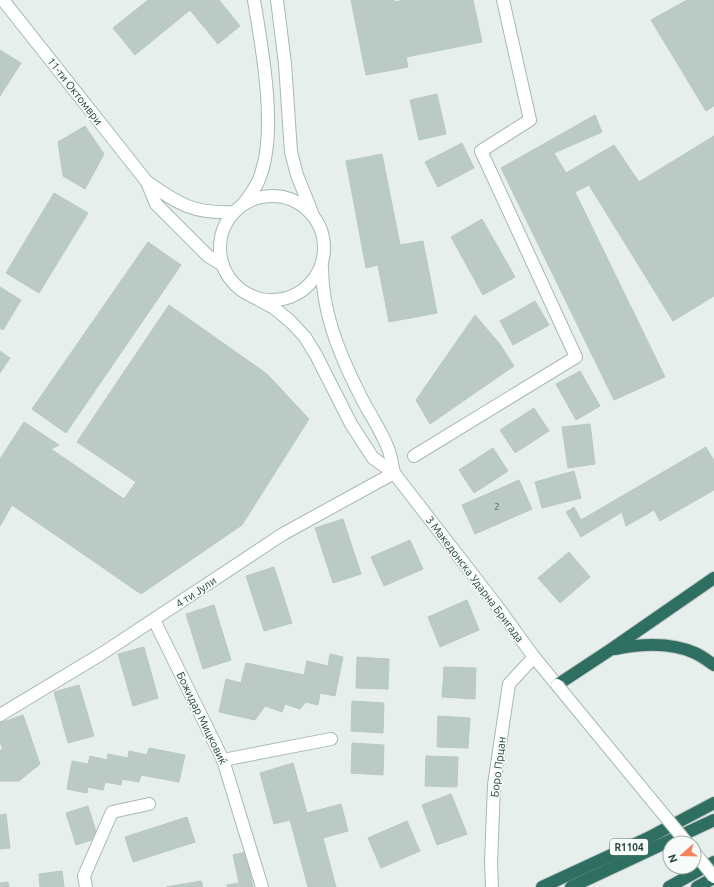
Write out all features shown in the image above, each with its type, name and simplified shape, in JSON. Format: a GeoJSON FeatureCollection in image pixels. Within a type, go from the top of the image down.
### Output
{"type":"FeatureCollection","features":[{"type":"Feature","properties":{"kind":"highway"},"geometry":{"type":"LineString","coordinates":[[557,685],[714,578]]}},
{"type":"Feature","properties":{"kind":"highway"},"geometry":{"type":"LineString","coordinates":[[610,650],[633,646],[668,645],[695,653],[714,665]]}},
{"type":"Feature","properties":{"kind":"highway","name":"R1104"},"geometry":{"type":"LineString","coordinates":[[542,887],[648,838],[714,803]]}},
{"type":"Feature","properties":{"kind":"highway"},"geometry":{"type":"LineString","coordinates":[[571,887],[714,820]]}},
{"type":"Feature","properties":{"kind":"highway"},"geometry":{"type":"LineString","coordinates":[[669,887],[714,862]]}},
{"type":"Feature","properties":{"kind":"highway"},"geometry":{"type":"LineString","coordinates":[[697,887],[714,877]]}},
{"type":"Feature","properties":{"kind":"street","name":"11-ти Октомври"},"geometry":{"type":"LineString","coordinates":[[3,0],[147,182]]}},
{"type":"Feature","properties":{"kind":"street"},"geometry":{"type":"LineString","coordinates":[[254,0],[265,82],[268,133],[266,155],[261,175],[255,189],[226,223],[221,236],[220,251],[223,265],[234,284],[242,291],[274,308],[290,321],[305,337],[316,355],[347,418],[372,458],[394,473]]}},
{"type":"Feature","properties":{"kind":"street"},"geometry":{"type":"LineString","coordinates":[[252,296],[264,300],[277,300],[300,292],[310,284],[318,274],[325,250],[320,226],[313,215],[297,175],[291,152],[286,64],[277,0]]}},
{"type":"Feature","properties":{"kind":"street"},"geometry":{"type":"LineString","coordinates":[[414,456],[576,357],[481,151],[530,120],[503,0]]}},
{"type":"Feature","properties":{"kind":"street"},"geometry":{"type":"LineString","coordinates":[[147,182],[176,202],[190,207],[204,211],[234,212]]}},
{"type":"Feature","properties":{"kind":"street"},"geometry":{"type":"LineString","coordinates":[[147,182],[156,204],[208,256],[223,265]]}},
{"type":"Feature","properties":{"kind":"street"},"geometry":{"type":"LineString","coordinates":[[244,203],[256,198],[281,196],[304,206],[313,215]]}},
{"type":"Feature","properties":{"kind":"street"},"geometry":{"type":"LineString","coordinates":[[322,263],[322,286],[333,331],[357,389],[388,447],[394,473]]}},
{"type":"Feature","properties":{"kind":"street","name":"4 ти Јули"},"geometry":{"type":"LineString","coordinates":[[0,715],[103,653],[283,534],[394,473]]}},
{"type":"Feature","properties":{"kind":"street","name":"3 Македонска Ударна Бригада"},"geometry":{"type":"LineString","coordinates":[[394,473],[497,606],[534,657],[679,835]]}},
{"type":"Feature","properties":{"kind":"street","name":"Божидар Мицковиќ"},"geometry":{"type":"LineString","coordinates":[[154,620],[223,760],[262,887]]}},
{"type":"Feature","properties":{"kind":"street","name":"Боро Прцан"},"geometry":{"type":"LineString","coordinates":[[492,887],[491,863],[494,785],[509,684],[534,657]]}},
{"type":"Feature","properties":{"kind":"street"},"geometry":{"type":"LineString","coordinates":[[223,760],[331,739]]}},
{"type":"Feature","properties":{"kind":"street"},"geometry":{"type":"LineString","coordinates":[[86,887],[84,876],[112,812],[149,804]]}},
{"type":"Feature","properties":{"kind":"street"},"geometry":{"type":"LineString","coordinates":[[702,862],[714,877]]}},
{"type":"Feature","properties":{"kind":"building"},"geometry":{"type":"Polygon","coordinates":[[[148,0],[219,0],[240,26],[218,44],[190,10],[135,55],[113,28],[148,0]]]}},
{"type":"Feature","properties":{"kind":"building"},"geometry":{"type":"Polygon","coordinates":[[[351,0],[394,0],[394,2],[406,0],[473,0],[482,42],[406,57],[408,67],[366,75],[351,0]]]}},
{"type":"Feature","properties":{"kind":"building"},"geometry":{"type":"Polygon","coordinates":[[[687,0],[714,0],[714,106],[706,111],[651,20],[687,0]]]}},
{"type":"Feature","properties":{"kind":"building"},"geometry":{"type":"Polygon","coordinates":[[[0,50],[21,63],[0,96],[0,50]]]}},
{"type":"Feature","properties":{"kind":"building"},"geometry":{"type":"Polygon","coordinates":[[[437,94],[446,134],[419,140],[410,100],[437,94]]]}},
{"type":"Feature","properties":{"kind":"building"},"geometry":{"type":"Polygon","coordinates":[[[595,115],[602,132],[554,153],[566,173],[614,145],[639,182],[714,136],[714,296],[673,321],[589,185],[575,192],[665,377],[614,400],[501,168],[595,115]]]}},
{"type":"Feature","properties":{"kind":"building"},"geometry":{"type":"Polygon","coordinates":[[[85,126],[104,154],[85,189],[63,176],[58,142],[85,126]]]}},
{"type":"Feature","properties":{"kind":"building"},"geometry":{"type":"Polygon","coordinates":[[[462,143],[474,168],[438,187],[425,162],[462,143]]]}},
{"type":"Feature","properties":{"kind":"building"},"geometry":{"type":"Polygon","coordinates":[[[382,154],[400,245],[423,241],[437,313],[389,322],[378,265],[366,268],[346,161],[382,154]]]}},
{"type":"Feature","properties":{"kind":"building"},"geometry":{"type":"Polygon","coordinates":[[[54,193],[88,213],[39,293],[6,273],[54,193]]]}},
{"type":"Feature","properties":{"kind":"building"},"geometry":{"type":"Polygon","coordinates":[[[482,219],[515,277],[483,295],[451,237],[482,219]]]}},
{"type":"Feature","properties":{"kind":"building"},"geometry":{"type":"Polygon","coordinates":[[[148,242],[181,265],[66,433],[32,409],[148,242]]]}},
{"type":"Feature","properties":{"kind":"building"},"geometry":{"type":"Polygon","coordinates":[[[0,287],[21,300],[3,330],[0,328],[0,287]]]}},
{"type":"Feature","properties":{"kind":"building"},"geometry":{"type":"Polygon","coordinates":[[[535,301],[549,325],[513,345],[500,321],[535,301]]]}},
{"type":"Feature","properties":{"kind":"building"},"geometry":{"type":"Polygon","coordinates":[[[169,305],[267,374],[195,479],[97,412],[169,305]]]}},
{"type":"Feature","properties":{"kind":"building"},"geometry":{"type":"Polygon","coordinates":[[[475,315],[499,343],[514,366],[430,424],[416,400],[475,315]]]}},
{"type":"Feature","properties":{"kind":"building"},"geometry":{"type":"Polygon","coordinates":[[[0,351],[10,358],[0,373],[0,351]]]}},
{"type":"Feature","properties":{"kind":"building"},"geometry":{"type":"Polygon","coordinates":[[[580,371],[600,406],[576,420],[556,384],[580,371]]]}},
{"type":"Feature","properties":{"kind":"building"},"geometry":{"type":"Polygon","coordinates":[[[267,374],[309,419],[242,525],[141,594],[12,505],[51,449],[124,499],[136,482],[77,442],[97,412],[195,479],[267,374]]]}},
{"type":"Feature","properties":{"kind":"building"},"geometry":{"type":"Polygon","coordinates":[[[534,408],[549,431],[515,453],[500,430],[534,408]]]}},
{"type":"Feature","properties":{"kind":"building"},"geometry":{"type":"Polygon","coordinates":[[[24,422],[59,445],[51,449],[12,505],[0,526],[0,459],[24,422]]]}},
{"type":"Feature","properties":{"kind":"building"},"geometry":{"type":"Polygon","coordinates":[[[590,424],[595,464],[568,468],[562,427],[590,424]]]}},
{"type":"Feature","properties":{"kind":"building"},"geometry":{"type":"Polygon","coordinates":[[[706,447],[714,461],[714,490],[660,521],[654,510],[626,526],[622,512],[581,537],[566,512],[574,507],[581,520],[706,447]]]}},
{"type":"Feature","properties":{"kind":"building"},"geometry":{"type":"Polygon","coordinates":[[[493,448],[508,471],[474,493],[459,470],[493,448]]]}},
{"type":"Feature","properties":{"kind":"building"},"geometry":{"type":"Polygon","coordinates":[[[574,471],[581,498],[542,508],[535,482],[574,471]]]}},
{"type":"Feature","properties":{"kind":"building"},"geometry":{"type":"Polygon","coordinates":[[[519,480],[532,509],[475,534],[462,505],[519,480]]]}},
{"type":"Feature","properties":{"kind":"building"},"geometry":{"type":"Polygon","coordinates":[[[343,519],[361,574],[333,583],[315,528],[343,519]]]}},
{"type":"Feature","properties":{"kind":"building"},"geometry":{"type":"Polygon","coordinates":[[[410,540],[423,569],[384,586],[371,557],[410,540]]]}},
{"type":"Feature","properties":{"kind":"building"},"geometry":{"type":"Polygon","coordinates":[[[569,552],[590,577],[560,603],[538,578],[569,552]]]}},
{"type":"Feature","properties":{"kind":"building"},"geometry":{"type":"Polygon","coordinates":[[[274,567],[292,623],[264,631],[246,576],[274,567]]]}},
{"type":"Feature","properties":{"kind":"building"},"geometry":{"type":"Polygon","coordinates":[[[467,600],[479,630],[440,647],[428,617],[467,600]]]}},
{"type":"Feature","properties":{"kind":"building"},"geometry":{"type":"Polygon","coordinates":[[[214,605],[231,660],[203,669],[186,614],[214,605]]]}},
{"type":"Feature","properties":{"kind":"building"},"geometry":{"type":"Polygon","coordinates":[[[144,647],[158,698],[133,706],[118,654],[144,647]]]}},
{"type":"Feature","properties":{"kind":"building"},"geometry":{"type":"Polygon","coordinates":[[[330,654],[343,657],[335,696],[320,693],[318,705],[306,702],[300,709],[285,704],[282,712],[265,706],[255,720],[219,712],[226,679],[241,683],[246,663],[304,675],[307,661],[328,666],[330,654]]]}},
{"type":"Feature","properties":{"kind":"building"},"geometry":{"type":"Polygon","coordinates":[[[357,657],[389,659],[388,689],[356,688],[357,657]]]}},
{"type":"Feature","properties":{"kind":"building"},"geometry":{"type":"Polygon","coordinates":[[[444,667],[476,668],[475,699],[442,697],[444,667]]]}},
{"type":"Feature","properties":{"kind":"building"},"geometry":{"type":"Polygon","coordinates":[[[79,685],[94,736],[68,743],[54,692],[79,685]]]}},
{"type":"Feature","properties":{"kind":"building"},"geometry":{"type":"Polygon","coordinates":[[[352,701],[384,703],[383,733],[351,731],[352,701]]]}},
{"type":"Feature","properties":{"kind":"building"},"geometry":{"type":"Polygon","coordinates":[[[23,715],[40,764],[19,781],[0,781],[0,750],[3,750],[0,742],[0,723],[23,715]]]}},
{"type":"Feature","properties":{"kind":"building"},"geometry":{"type":"Polygon","coordinates":[[[438,716],[470,718],[468,748],[437,747],[438,716]]]}},
{"type":"Feature","properties":{"kind":"building"},"geometry":{"type":"Polygon","coordinates":[[[352,743],[384,745],[383,775],[351,773],[352,743]]]}},
{"type":"Feature","properties":{"kind":"building"},"geometry":{"type":"Polygon","coordinates":[[[149,748],[185,755],[179,782],[141,775],[139,782],[122,779],[121,785],[105,782],[103,790],[88,787],[87,793],[67,789],[72,761],[88,764],[90,756],[107,760],[108,754],[128,758],[129,751],[147,755],[149,748]]]}},
{"type":"Feature","properties":{"kind":"building"},"geometry":{"type":"Polygon","coordinates":[[[426,756],[458,757],[457,787],[425,786],[426,756]]]}},
{"type":"Feature","properties":{"kind":"building"},"geometry":{"type":"Polygon","coordinates":[[[293,763],[307,813],[341,804],[348,831],[323,838],[336,887],[308,887],[290,820],[274,824],[260,773],[293,763]]]}},
{"type":"Feature","properties":{"kind":"building"},"geometry":{"type":"Polygon","coordinates":[[[451,794],[467,834],[437,845],[422,805],[451,794]]]}},
{"type":"Feature","properties":{"kind":"building"},"geometry":{"type":"Polygon","coordinates":[[[88,806],[98,838],[76,845],[66,813],[88,806]]]}},
{"type":"Feature","properties":{"kind":"building"},"geometry":{"type":"Polygon","coordinates":[[[6,814],[10,848],[0,849],[0,815],[6,814]]]}},
{"type":"Feature","properties":{"kind":"building"},"geometry":{"type":"Polygon","coordinates":[[[187,817],[195,842],[133,862],[125,837],[187,817]]]}},
{"type":"Feature","properties":{"kind":"building"},"geometry":{"type":"Polygon","coordinates":[[[407,821],[420,851],[381,868],[368,838],[407,821]]]}},
{"type":"Feature","properties":{"kind":"building"},"geometry":{"type":"Polygon","coordinates":[[[246,852],[253,887],[227,887],[227,885],[239,883],[233,855],[246,852]]]}},
{"type":"Feature","properties":{"kind":"building"},"geometry":{"type":"Polygon","coordinates":[[[62,871],[64,887],[40,887],[39,874],[62,871]]]}},
{"type":"Feature","properties":{"kind":"building"},"geometry":{"type":"Polygon","coordinates":[[[201,881],[203,887],[166,887],[201,881]]]}},
{"type":"Feature","properties":{"kind":"building"},"geometry":{"type":"Polygon","coordinates":[[[8,882],[9,887],[0,887],[0,883],[8,882]]]}}]}
